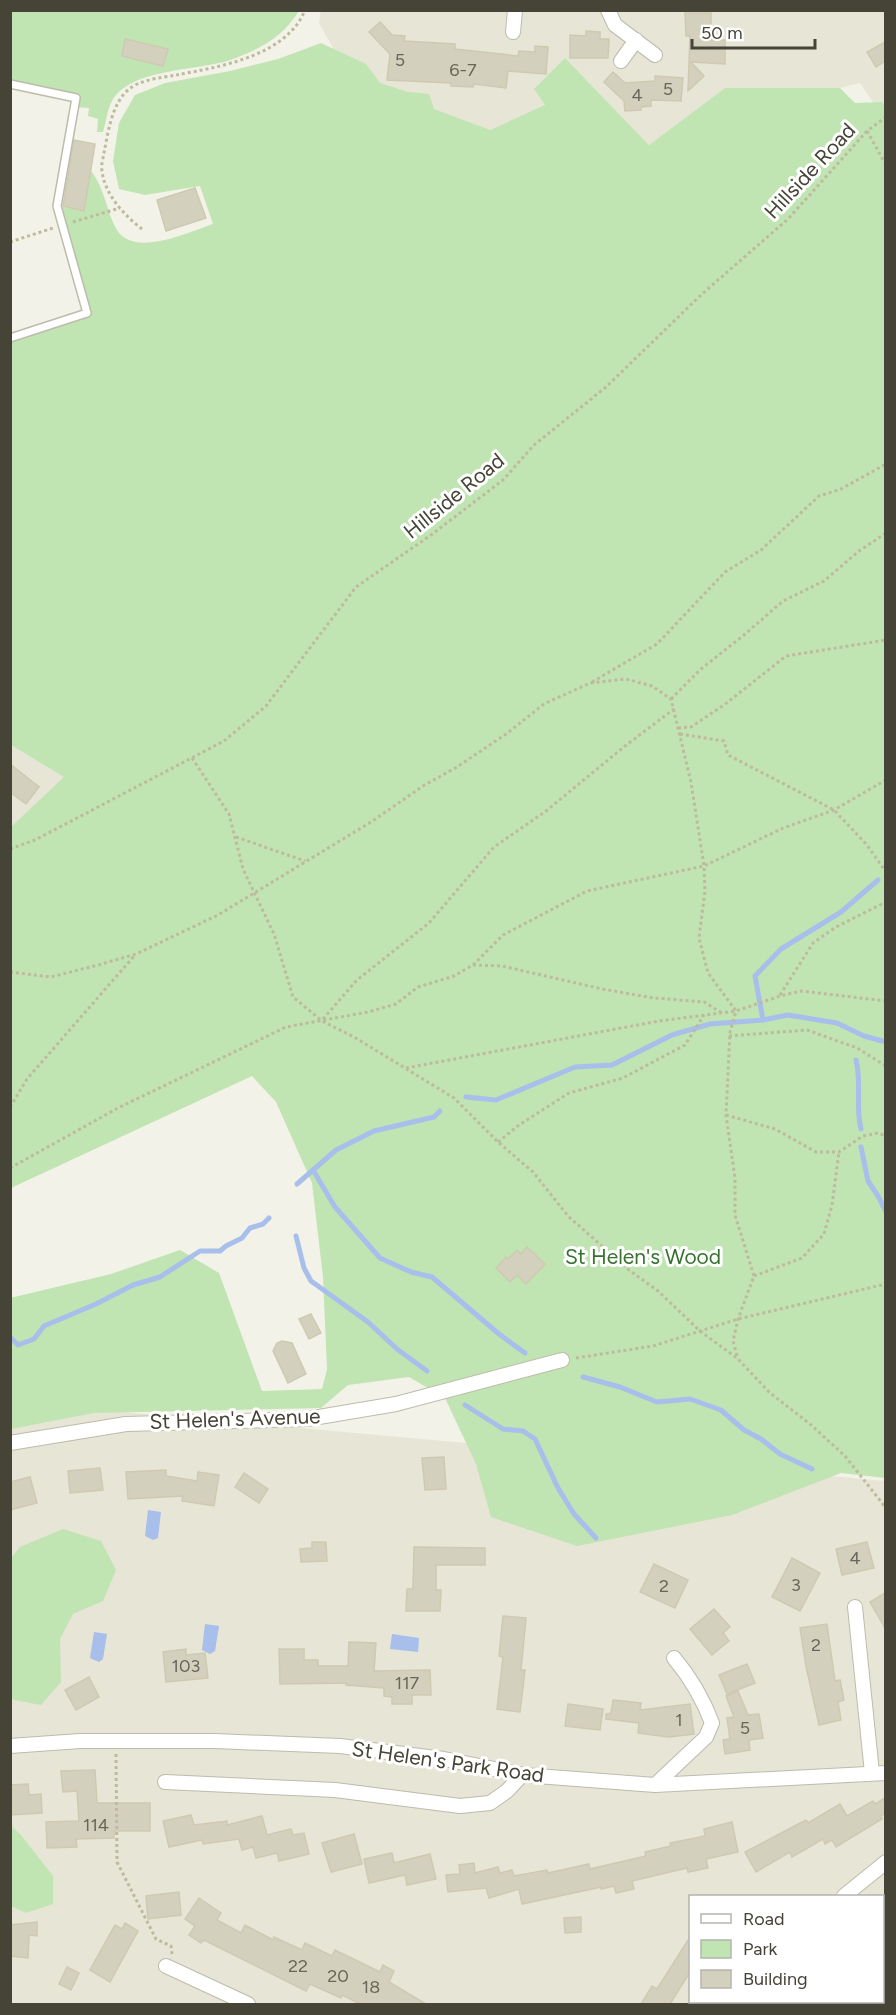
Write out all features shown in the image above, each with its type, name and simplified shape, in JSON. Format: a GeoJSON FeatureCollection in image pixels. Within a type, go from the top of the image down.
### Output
{"type":"FeatureCollection","features":[{"type":"Feature","properties":{"kind":"street"},"geometry":{"type":"LineString","coordinates":[[513,32],[515,10]]}},
{"type":"Feature","properties":{"kind":"street"},"geometry":{"type":"LineString","coordinates":[[608,10],[615,25],[655,54]]}},
{"type":"Feature","properties":{"kind":"street"},"geometry":{"type":"LineString","coordinates":[[621,61],[636,40]]}},
{"type":"Feature","properties":{"kind":"street","name":"St Helen's Avenue"},"geometry":{"type":"LineString","coordinates":[[10,1443],[126,1424],[307,1419],[396,1404],[562,1360]]}},
{"type":"Feature","properties":{"kind":"street"},"geometry":{"type":"LineString","coordinates":[[855,1607],[879,1773]]}},
{"type":"Feature","properties":{"kind":"street"},"geometry":{"type":"LineString","coordinates":[[656,1785],[706,1737],[712,1723],[688,1676],[674,1658]]}},
{"type":"Feature","properties":{"kind":"street","name":"St Helen's Park Road"},"geometry":{"type":"LineString","coordinates":[[10,1746],[80,1741],[215,1741],[340,1746],[444,1759],[522,1774],[656,1785],[879,1773]]}},
{"type":"Feature","properties":{"kind":"street"},"geometry":{"type":"LineString","coordinates":[[165,1782],[335,1790],[460,1806],[490,1803],[507,1791],[522,1774]]}},
{"type":"Feature","properties":{"kind":"street"},"geometry":{"type":"LineString","coordinates":[[845,1895],[885,1862]]}},
{"type":"Feature","properties":{"kind":"street"},"geometry":{"type":"LineString","coordinates":[[171,1969],[248,2004]]}},
{"type":"Feature","properties":{"kind":"lane"},"geometry":{"type":"LineString","coordinates":[[10,84],[76,98],[57,206],[87,313],[10,338]]}},
{"type":"Feature","properties":{"kind":"path"},"geometry":{"type":"LineString","coordinates":[[142,229],[128,218],[110,195],[101,170],[115,109],[129,89],[149,80],[244,60],[280,42],[300,23],[305,10]]}},
{"type":"Feature","properties":{"kind":"path","name":"Hillside Road"},"geometry":{"type":"LineString","coordinates":[[10,849],[35,840],[224,741],[266,706],[356,587],[431,535],[503,480],[534,445],[606,387],[702,294],[788,219],[867,131],[885,117]]}},
{"type":"Feature","properties":{"kind":"path"},"geometry":{"type":"LineString","coordinates":[[867,131],[885,165]]}},
{"type":"Feature","properties":{"kind":"path"},"geometry":{"type":"LineString","coordinates":[[10,242],[120,208]]}},
{"type":"Feature","properties":{"kind":"path"},"geometry":{"type":"LineString","coordinates":[[10,972],[51,977],[136,954],[218,915],[255,894],[506,734],[544,704],[590,683],[657,644],[725,572],[761,550],[819,496],[841,489],[885,464]]}},
{"type":"Feature","properties":{"kind":"path"},"geometry":{"type":"LineString","coordinates":[[671,699],[701,669],[783,601],[824,581],[859,550],[885,533]]}},
{"type":"Feature","properties":{"kind":"path"},"geometry":{"type":"LineString","coordinates":[[678,728],[692,727],[786,656],[885,640]]}},
{"type":"Feature","properties":{"kind":"path"},"geometry":{"type":"LineString","coordinates":[[590,683],[626,679],[652,686],[671,699],[691,782],[704,867],[705,891],[699,938],[708,973],[736,1011]]}},
{"type":"Feature","properties":{"kind":"path"},"geometry":{"type":"LineString","coordinates":[[322,1021],[357,980],[429,922],[494,847],[546,811],[674,709]]}},
{"type":"Feature","properties":{"kind":"path"},"geometry":{"type":"LineString","coordinates":[[680,734],[724,741],[728,755],[834,810],[867,845],[885,872]]}},
{"type":"Feature","properties":{"kind":"path"},"geometry":{"type":"LineString","coordinates":[[192,758],[229,814],[243,869],[274,934],[293,997],[322,1021],[354,1036],[454,1098],[498,1142],[539,1178],[568,1216],[629,1270],[658,1291],[700,1331],[738,1359],[769,1392],[810,1424],[845,1456],[885,1509]]}},
{"type":"Feature","properties":{"kind":"path"},"geometry":{"type":"LineString","coordinates":[[10,1168],[118,1108],[286,1027],[368,1012],[396,1004],[418,987],[454,976],[473,965],[503,934],[587,891],[704,867],[783,828],[834,810],[885,780]]}},
{"type":"Feature","properties":{"kind":"path"},"geometry":{"type":"LineString","coordinates":[[235,837],[305,861]]}},
{"type":"Feature","properties":{"kind":"path"},"geometry":{"type":"LineString","coordinates":[[780,996],[813,943],[836,927],[885,902]]}},
{"type":"Feature","properties":{"kind":"path"},"geometry":{"type":"LineString","coordinates":[[10,1107],[27,1079],[136,954]]}},
{"type":"Feature","properties":{"kind":"path"},"geometry":{"type":"LineString","coordinates":[[473,965],[502,966],[602,989],[654,998],[704,1002],[722,1013]]}},
{"type":"Feature","properties":{"kind":"path"},"geometry":{"type":"LineString","coordinates":[[404,1068],[659,1021],[736,1011],[801,991],[885,1001]]}},
{"type":"Feature","properties":{"kind":"path"},"geometry":{"type":"LineString","coordinates":[[736,1011],[729,1034],[726,1115],[735,1178],[735,1215],[754,1276],[738,1319],[734,1341],[738,1359]]}},
{"type":"Feature","properties":{"kind":"path"},"geometry":{"type":"LineString","coordinates":[[498,1142],[519,1125],[569,1094],[623,1078],[685,1046],[704,1015]]}},
{"type":"Feature","properties":{"kind":"path"},"geometry":{"type":"LineString","coordinates":[[729,1034],[807,1030],[857,1048],[885,1066]]}},
{"type":"Feature","properties":{"kind":"path"},"geometry":{"type":"LineString","coordinates":[[726,1115],[775,1129],[816,1152],[839,1152],[863,1136],[878,1133],[885,1136]]}},
{"type":"Feature","properties":{"kind":"path"},"geometry":{"type":"LineString","coordinates":[[754,1276],[802,1258],[824,1234],[832,1205],[839,1152]]}},
{"type":"Feature","properties":{"kind":"path"},"geometry":{"type":"LineString","coordinates":[[562,1360],[653,1346],[738,1319],[885,1284]]}},
{"type":"Feature","properties":{"kind":"path"},"geometry":{"type":"LineString","coordinates":[[116,1741],[117,1862],[156,1939],[171,1946],[171,1969]]}},
{"type":"Feature","properties":{"kind":"shaded area"},"geometry":{"type":"Polygon","coordinates":[[[321,10],[885,11],[885,120],[860,83],[840,88],[725,88],[649,145],[565,58],[546,105],[490,130],[421,114],[342,64],[319,23],[321,10]]]}},
{"type":"Feature","properties":{"kind":"shaded area"},"geometry":{"type":"Polygon","coordinates":[[[11,745],[65,777],[11,828],[11,745]]]}},
{"type":"Feature","properties":{"kind":"shaded area"},"geometry":{"type":"Polygon","coordinates":[[[91,1409],[885,1481],[885,2004],[11,2004],[11,1425],[91,1409]]]}},
{"type":"Feature","properties":{"kind":"green space"},"geometry":{"type":"Polygon","coordinates":[[[10,11],[299,11],[278,35],[251,51],[216,64],[166,72],[134,82],[121,90],[112,101],[103,132],[97,132],[98,119],[88,116],[89,108],[74,107],[76,98],[11,84],[10,11]]]}},
{"type":"Feature","properties":{"kind":"green space","name":"St Helen's Wood"},"geometry":{"type":"Polygon","coordinates":[[[321,43],[366,64],[380,83],[408,92],[429,94],[434,109],[490,130],[545,105],[534,89],[565,58],[649,145],[725,88],[840,88],[855,103],[883,102],[886,115],[885,1478],[841,1473],[732,1515],[577,1546],[491,1517],[476,1464],[445,1398],[409,1377],[348,1385],[321,1408],[94,1413],[11,1429],[10,1298],[111,1274],[180,1250],[219,1273],[262,1391],[322,1389],[327,1369],[323,1277],[312,1183],[276,1102],[252,1076],[11,1188],[11,827],[64,777],[11,745],[11,338],[87,313],[57,206],[84,210],[91,171],[99,185],[113,223],[125,238],[149,243],[177,237],[213,224],[200,186],[145,195],[119,189],[113,161],[119,123],[135,95],[165,83],[278,59],[321,43]]]}},
{"type":"Feature","properties":{"kind":"green space"},"geometry":{"type":"Polygon","coordinates":[[[63,1529],[101,1541],[116,1570],[103,1601],[73,1614],[60,1639],[61,1682],[41,1705],[14,1700],[10,1696],[11,1558],[20,1547],[63,1529]]]}},
{"type":"Feature","properties":{"kind":"green space"},"geometry":{"type":"Polygon","coordinates":[[[10,1825],[21,1835],[53,1876],[53,1904],[26,1913],[11,1906],[10,1825]]]}},
{"type":"Feature","properties":{"kind":"water"},"geometry":{"type":"Polygon","coordinates":[[[148,1510],[161,1512],[158,1538],[153,1540],[145,1536],[148,1510]]]}},
{"type":"Feature","properties":{"kind":"water"},"geometry":{"type":"Polygon","coordinates":[[[205,1624],[219,1626],[215,1651],[210,1654],[202,1650],[205,1624]]]}},
{"type":"Feature","properties":{"kind":"water"},"geometry":{"type":"Polygon","coordinates":[[[94,1632],[107,1634],[103,1659],[99,1662],[90,1658],[94,1632]]]}},
{"type":"Feature","properties":{"kind":"water"},"geometry":{"type":"Polygon","coordinates":[[[392,1634],[419,1638],[418,1652],[390,1649],[392,1634]]]}},
{"type":"Feature","properties":{"kind":"building"},"geometry":{"type":"Polygon","coordinates":[[[685,13],[711,13],[711,40],[725,40],[725,64],[691,62],[704,76],[688,91],[690,36],[686,36],[685,13]]]}},
{"type":"Feature","properties":{"kind":"building"},"geometry":{"type":"Polygon","coordinates":[[[380,22],[392,35],[405,36],[404,41],[455,44],[455,49],[518,56],[519,51],[535,52],[535,46],[548,47],[546,74],[508,71],[506,88],[474,84],[473,87],[451,86],[451,83],[387,80],[390,54],[369,32],[380,22]]]}},
{"type":"Feature","properties":{"kind":"building"},"geometry":{"type":"Polygon","coordinates":[[[586,31],[600,32],[600,39],[609,39],[608,58],[570,58],[570,35],[586,36],[586,31]]]}},
{"type":"Feature","properties":{"kind":"building"},"geometry":{"type":"Polygon","coordinates":[[[125,39],[168,49],[163,66],[122,56],[125,39]]]}},
{"type":"Feature","properties":{"kind":"building"},"geometry":{"type":"Polygon","coordinates":[[[885,42],[885,61],[876,67],[867,52],[885,42]]]}},
{"type":"Feature","properties":{"kind":"building"},"geometry":{"type":"Polygon","coordinates":[[[613,72],[625,83],[655,81],[655,76],[683,78],[681,101],[651,100],[651,106],[641,107],[641,110],[625,111],[624,101],[604,82],[613,72]]]}},
{"type":"Feature","properties":{"kind":"building"},"geometry":{"type":"Polygon","coordinates":[[[74,140],[95,144],[84,211],[63,206],[74,140]]]}},
{"type":"Feature","properties":{"kind":"building"},"geometry":{"type":"Polygon","coordinates":[[[195,188],[206,218],[166,231],[157,200],[195,188]]]}},
{"type":"Feature","properties":{"kind":"building"},"geometry":{"type":"Polygon","coordinates":[[[10,764],[39,787],[26,804],[10,792],[10,764]]]}},
{"type":"Feature","properties":{"kind":"building"},"geometry":{"type":"Polygon","coordinates":[[[527,1247],[545,1264],[526,1284],[517,1275],[510,1282],[496,1268],[506,1257],[508,1259],[517,1250],[521,1254],[527,1247]]]}},
{"type":"Feature","properties":{"kind":"building"},"geometry":{"type":"Polygon","coordinates":[[[311,1314],[321,1333],[309,1339],[299,1319],[311,1314]]]}},
{"type":"Feature","properties":{"kind":"building"},"geometry":{"type":"Polygon","coordinates":[[[282,1341],[292,1343],[306,1374],[288,1383],[273,1351],[277,1343],[282,1341]]]}},
{"type":"Feature","properties":{"kind":"building"},"geometry":{"type":"Polygon","coordinates":[[[444,1457],[446,1489],[425,1490],[422,1458],[444,1457]]]}},
{"type":"Feature","properties":{"kind":"building"},"geometry":{"type":"Polygon","coordinates":[[[100,1468],[103,1490],[70,1493],[68,1471],[100,1468]]]}},
{"type":"Feature","properties":{"kind":"building"},"geometry":{"type":"Polygon","coordinates":[[[166,1470],[166,1476],[197,1481],[198,1472],[219,1475],[214,1506],[182,1501],[183,1496],[128,1499],[126,1472],[166,1470]]]}},
{"type":"Feature","properties":{"kind":"building"},"geometry":{"type":"Polygon","coordinates":[[[244,1473],[268,1489],[259,1503],[235,1487],[244,1473]]]}},
{"type":"Feature","properties":{"kind":"building"},"geometry":{"type":"Polygon","coordinates":[[[30,1477],[37,1503],[10,1510],[10,1482],[30,1477]]]}},
{"type":"Feature","properties":{"kind":"building"},"geometry":{"type":"Polygon","coordinates":[[[312,1542],[326,1542],[327,1561],[301,1562],[300,1549],[312,1548],[312,1542]]]}},
{"type":"Feature","properties":{"kind":"building"},"geometry":{"type":"Polygon","coordinates":[[[867,1542],[874,1568],[842,1575],[836,1549],[867,1542]]]}},
{"type":"Feature","properties":{"kind":"building"},"geometry":{"type":"Polygon","coordinates":[[[414,1547],[485,1548],[485,1565],[436,1565],[436,1590],[441,1590],[440,1611],[406,1611],[407,1589],[413,1589],[414,1547]]]}},
{"type":"Feature","properties":{"kind":"building"},"geometry":{"type":"Polygon","coordinates":[[[792,1558],[820,1573],[800,1611],[772,1597],[792,1558]]]}},
{"type":"Feature","properties":{"kind":"building"},"geometry":{"type":"Polygon","coordinates":[[[654,1564],[688,1580],[675,1608],[640,1592],[654,1564]]]}},
{"type":"Feature","properties":{"kind":"building"},"geometry":{"type":"Polygon","coordinates":[[[885,1593],[885,1628],[870,1602],[885,1593]]]}},
{"type":"Feature","properties":{"kind":"building"},"geometry":{"type":"Polygon","coordinates":[[[714,1609],[730,1627],[723,1633],[729,1641],[712,1655],[690,1629],[714,1609]]]}},
{"type":"Feature","properties":{"kind":"building"},"geometry":{"type":"Polygon","coordinates":[[[503,1616],[526,1618],[521,1670],[525,1670],[520,1712],[497,1709],[503,1657],[499,1656],[503,1616]]]}},
{"type":"Feature","properties":{"kind":"building"},"geometry":{"type":"Polygon","coordinates":[[[827,1624],[835,1681],[840,1680],[844,1700],[838,1702],[841,1720],[819,1725],[800,1628],[827,1624]]]}},
{"type":"Feature","properties":{"kind":"building"},"geometry":{"type":"Polygon","coordinates":[[[349,1642],[376,1643],[374,1671],[430,1670],[431,1695],[412,1695],[412,1704],[392,1704],[392,1697],[384,1696],[384,1688],[346,1685],[347,1683],[280,1684],[279,1649],[304,1649],[304,1660],[318,1660],[318,1666],[348,1666],[349,1642]]]}},
{"type":"Feature","properties":{"kind":"building"},"geometry":{"type":"Polygon","coordinates":[[[186,1649],[186,1655],[205,1653],[208,1678],[166,1682],[163,1652],[186,1649]]]}},
{"type":"Feature","properties":{"kind":"building"},"geometry":{"type":"Polygon","coordinates":[[[747,1664],[755,1683],[727,1694],[719,1675],[747,1664]]]}},
{"type":"Feature","properties":{"kind":"building"},"geometry":{"type":"Polygon","coordinates":[[[89,1677],[99,1697],[76,1710],[65,1690],[89,1677]]]}},
{"type":"Feature","properties":{"kind":"building"},"geometry":{"type":"Polygon","coordinates":[[[738,1691],[748,1715],[759,1714],[763,1738],[749,1740],[750,1750],[725,1754],[723,1740],[730,1739],[727,1718],[734,1717],[726,1696],[738,1691]]]}},
{"type":"Feature","properties":{"kind":"building"},"geometry":{"type":"Polygon","coordinates":[[[613,1700],[641,1703],[640,1710],[690,1704],[694,1734],[669,1737],[638,1733],[639,1723],[606,1719],[606,1714],[611,1713],[613,1700]]]}},
{"type":"Feature","properties":{"kind":"building"},"geometry":{"type":"Polygon","coordinates":[[[568,1704],[603,1709],[600,1730],[565,1726],[568,1704]]]}},
{"type":"Feature","properties":{"kind":"building"},"geometry":{"type":"Polygon","coordinates":[[[95,1770],[97,1803],[150,1803],[150,1831],[114,1831],[114,1838],[76,1839],[77,1847],[47,1848],[46,1822],[79,1821],[77,1791],[63,1792],[61,1771],[95,1770]]]}},
{"type":"Feature","properties":{"kind":"building"},"geometry":{"type":"Polygon","coordinates":[[[28,1784],[29,1795],[41,1794],[42,1813],[10,1815],[10,1785],[28,1784]]]}},
{"type":"Feature","properties":{"kind":"building"},"geometry":{"type":"Polygon","coordinates":[[[885,1798],[885,1813],[881,1816],[882,1819],[836,1847],[832,1840],[825,1844],[823,1839],[792,1857],[790,1852],[756,1872],[745,1852],[806,1820],[808,1823],[840,1804],[847,1816],[873,1801],[875,1804],[885,1798]]]}},
{"type":"Feature","properties":{"kind":"building"},"geometry":{"type":"Polygon","coordinates":[[[191,1815],[194,1825],[227,1821],[227,1825],[262,1816],[267,1835],[291,1829],[293,1835],[304,1833],[309,1854],[279,1861],[277,1853],[256,1858],[253,1847],[242,1850],[239,1839],[203,1844],[202,1840],[169,1847],[163,1821],[191,1815]]]}},
{"type":"Feature","properties":{"kind":"building"},"geometry":{"type":"Polygon","coordinates":[[[732,1822],[738,1852],[706,1859],[708,1868],[688,1872],[687,1868],[632,1881],[634,1889],[616,1893],[614,1886],[601,1889],[601,1887],[522,1904],[519,1889],[489,1898],[486,1888],[448,1892],[446,1875],[460,1874],[459,1865],[474,1863],[475,1873],[498,1867],[500,1873],[512,1870],[514,1876],[547,1870],[548,1873],[589,1864],[590,1869],[646,1856],[645,1852],[671,1846],[670,1843],[705,1836],[704,1829],[732,1822]]]}},
{"type":"Feature","properties":{"kind":"building"},"geometry":{"type":"Polygon","coordinates":[[[354,1834],[362,1864],[331,1872],[322,1843],[354,1834]]]}},
{"type":"Feature","properties":{"kind":"building"},"geometry":{"type":"Polygon","coordinates":[[[392,1853],[394,1863],[430,1854],[436,1879],[407,1885],[405,1875],[369,1883],[364,1859],[392,1853]]]}},
{"type":"Feature","properties":{"kind":"building"},"geometry":{"type":"Polygon","coordinates":[[[179,1892],[181,1915],[148,1919],[146,1896],[179,1892]]]}},
{"type":"Feature","properties":{"kind":"building"},"geometry":{"type":"Polygon","coordinates":[[[199,1898],[221,1913],[217,1920],[241,1933],[245,1925],[273,1940],[274,1937],[302,1950],[305,1943],[332,1956],[335,1950],[380,1972],[383,1965],[394,1971],[389,1982],[426,2004],[360,2004],[310,1984],[306,1991],[204,1940],[201,1943],[189,1935],[195,1926],[185,1919],[199,1898]]]}},
{"type":"Feature","properties":{"kind":"building"},"geometry":{"type":"Polygon","coordinates":[[[581,1917],[581,1932],[565,1933],[564,1918],[581,1917]]]}},
{"type":"Feature","properties":{"kind":"building"},"geometry":{"type":"Polygon","coordinates":[[[37,1922],[37,1936],[29,1935],[28,1958],[10,1956],[10,1925],[37,1922]]]}},
{"type":"Feature","properties":{"kind":"building"},"geometry":{"type":"Polygon","coordinates":[[[125,1923],[138,1931],[110,1982],[90,1970],[115,1925],[122,1929],[125,1923]]]}},
{"type":"Feature","properties":{"kind":"building"},"geometry":{"type":"Polygon","coordinates":[[[689,1939],[689,1974],[670,2004],[641,2004],[652,1986],[657,1989],[689,1939]]]}},
{"type":"Feature","properties":{"kind":"building"},"geometry":{"type":"Polygon","coordinates":[[[67,1967],[79,1973],[71,1990],[59,1984],[67,1967]]]}},
{"type":"Feature","properties":{"kind":"waterway"},"geometry":{"type":"LineString","coordinates":[[763,1020],[755,976],[781,949],[841,912],[878,880]]}},
{"type":"Feature","properties":{"kind":"waterway"},"geometry":{"type":"LineString","coordinates":[[466,1097],[496,1100],[575,1067],[612,1065],[672,1035],[710,1024],[763,1020],[788,1015],[837,1023],[864,1036],[886,1042]]}},
{"type":"Feature","properties":{"kind":"waterway"},"geometry":{"type":"LineString","coordinates":[[856,1060],[861,1129]]}},
{"type":"Feature","properties":{"kind":"waterway"},"geometry":{"type":"LineString","coordinates":[[297,1184],[336,1150],[374,1131],[434,1117],[440,1111]]}},
{"type":"Feature","properties":{"kind":"waterway"},"geometry":{"type":"LineString","coordinates":[[861,1147],[868,1181],[886,1212]]}},
{"type":"Feature","properties":{"kind":"waterway"},"geometry":{"type":"LineString","coordinates":[[313,1170],[335,1207],[380,1258],[411,1272],[432,1277],[525,1353]]}},
{"type":"Feature","properties":{"kind":"waterway"},"geometry":{"type":"LineString","coordinates":[[10,1337],[18,1345],[34,1339],[44,1326],[133,1285],[160,1277],[200,1251],[220,1251],[242,1238],[250,1228],[263,1224],[269,1218]]}},
{"type":"Feature","properties":{"kind":"waterway"},"geometry":{"type":"LineString","coordinates":[[296,1236],[304,1268],[311,1281],[368,1322],[397,1349],[427,1371]]}},
{"type":"Feature","properties":{"kind":"waterway"},"geometry":{"type":"LineString","coordinates":[[583,1377],[620,1387],[657,1402],[690,1399],[721,1410],[744,1430],[761,1439],[780,1454],[812,1469]]}},
{"type":"Feature","properties":{"kind":"waterway"},"geometry":{"type":"LineString","coordinates":[[465,1405],[503,1429],[523,1431],[535,1439],[558,1488],[574,1514],[596,1538]]}}]}
